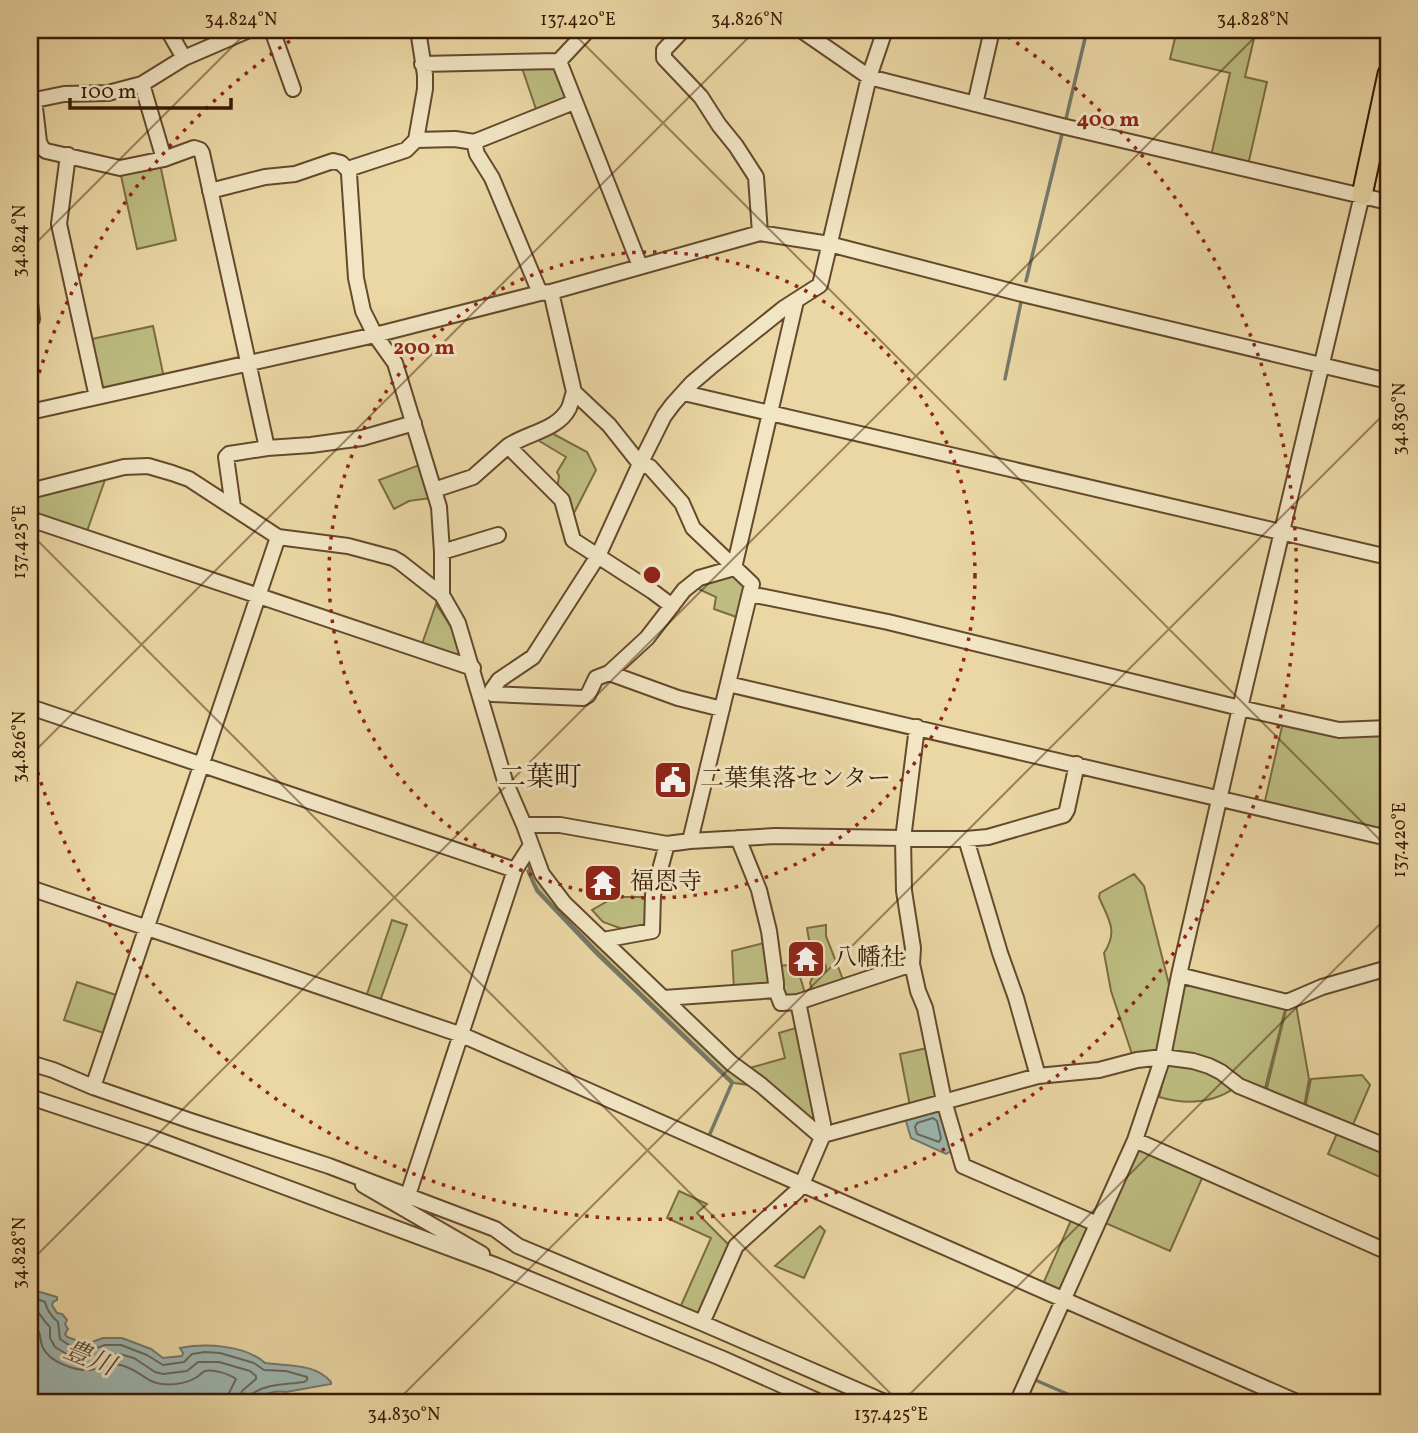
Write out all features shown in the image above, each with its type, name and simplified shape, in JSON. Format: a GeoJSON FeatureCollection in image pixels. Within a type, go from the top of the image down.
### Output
{"type":"FeatureCollection","features":[{"type":"Feature","properties":{"kind":"main road"},"geometry":{"type":"LineString","coordinates":[[1362,195],[1388,74]]}},
{"type":"Feature","properties":{"kind":"street"},"geometry":{"type":"LineString","coordinates":[[167,30],[184,58]]}},
{"type":"Feature","properties":{"kind":"street"},"geometry":{"type":"LineString","coordinates":[[249,30],[184,58],[142,84],[107,93],[64,94],[32,100],[37,131],[42,148],[46,150],[120,167],[163,159],[194,148],[200,150],[267,448]]}},
{"type":"Feature","properties":{"kind":"street"},"geometry":{"type":"LineString","coordinates":[[272,30],[293,89]]}},
{"type":"Feature","properties":{"kind":"street"},"geometry":{"type":"LineString","coordinates":[[349,171],[351,168],[406,150],[416,140],[425,89],[418,30]]}},
{"type":"Feature","properties":{"kind":"street"},"geometry":{"type":"LineString","coordinates":[[422,64],[559,61],[588,30]]}},
{"type":"Feature","properties":{"kind":"street"},"geometry":{"type":"LineString","coordinates":[[683,30],[664,50],[664,58],[701,97],[756,177],[760,233]]}},
{"type":"Feature","properties":{"kind":"street"},"geometry":{"type":"LineString","coordinates":[[801,30],[869,77],[1075,129],[1388,202]]}},
{"type":"Feature","properties":{"kind":"street"},"geometry":{"type":"LineString","coordinates":[[734,568],[699,578],[684,590],[647,638],[610,673],[596,678],[588,695],[583,698],[493,694],[492,690],[499,680],[533,657],[598,556],[640,464],[664,416],[673,404],[713,365],[784,308],[820,285],[869,77],[885,30]]}},
{"type":"Feature","properties":{"kind":"street"},"geometry":{"type":"LineString","coordinates":[[975,104],[992,30]]}},
{"type":"Feature","properties":{"kind":"street"},"geometry":{"type":"LineString","coordinates":[[559,61],[640,266]]}},
{"type":"Feature","properties":{"kind":"street"},"geometry":{"type":"LineString","coordinates":[[142,84],[163,159]]}},
{"type":"Feature","properties":{"kind":"street"},"geometry":{"type":"LineString","coordinates":[[416,140],[456,139],[474,142],[574,102]]}},
{"type":"Feature","properties":{"kind":"street"},"geometry":{"type":"LineString","coordinates":[[474,142],[477,154],[492,178],[545,292],[574,392],[609,425],[640,464],[650,467],[682,503],[693,528],[752,584],[690,841]]}},
{"type":"Feature","properties":{"kind":"street"},"geometry":{"type":"LineString","coordinates":[[68,155],[59,224],[97,397]]}},
{"type":"Feature","properties":{"kind":"street"},"geometry":{"type":"LineString","coordinates":[[210,191],[265,177],[295,174],[333,161],[341,163],[349,171],[356,278],[363,311],[375,335],[395,363],[439,507],[442,595]]}},
{"type":"Feature","properties":{"kind":"street"},"geometry":{"type":"LineString","coordinates":[[1017,1403],[1135,1140],[1163,1057],[1240,708],[1362,195]]}},
{"type":"Feature","properties":{"kind":"street"},"geometry":{"type":"LineString","coordinates":[[30,412],[375,335],[760,233],[829,244],[1022,294],[1388,381]]}},
{"type":"Feature","properties":{"kind":"street"},"geometry":{"type":"LineString","coordinates":[[734,568],[796,301]]}},
{"type":"Feature","properties":{"kind":"street"},"geometry":{"type":"LineString","coordinates":[[30,303],[30,321]]}},
{"type":"Feature","properties":{"kind":"street"},"geometry":{"type":"LineString","coordinates":[[434,490],[473,478],[519,438],[545,429],[561,418],[568,410],[574,392]]}},
{"type":"Feature","properties":{"kind":"street"},"geometry":{"type":"LineString","coordinates":[[684,393],[1388,557]]}},
{"type":"Feature","properties":{"kind":"street"},"geometry":{"type":"LineString","coordinates":[[233,507],[226,457],[229,454],[362,438],[414,423]]}},
{"type":"Feature","properties":{"kind":"street"},"geometry":{"type":"LineString","coordinates":[[508,446],[562,500],[573,540],[672,606]]}},
{"type":"Feature","properties":{"kind":"street"},"geometry":{"type":"LineString","coordinates":[[30,491],[124,467],[148,466],[189,479],[278,537],[348,546],[393,558],[442,595],[458,622],[505,781],[542,874],[564,903],[731,1063],[817,1133],[823,1135],[1038,1076],[1099,1070],[1137,1060],[1163,1057],[1209,1066],[1238,1086],[1388,1147]]}},
{"type":"Feature","properties":{"kind":"street"},"geometry":{"type":"LineString","coordinates":[[30,519],[472,668]]}},
{"type":"Feature","properties":{"kind":"street"},"geometry":{"type":"LineString","coordinates":[[442,552],[498,535]]}},
{"type":"Feature","properties":{"kind":"street"},"geometry":{"type":"LineString","coordinates":[[93,1087],[278,537]]}},
{"type":"Feature","properties":{"kind":"street"},"geometry":{"type":"LineString","coordinates":[[750,594],[888,622],[1339,730],[1388,729]]}},
{"type":"Feature","properties":{"kind":"street"},"geometry":{"type":"LineString","coordinates":[[610,673],[678,698],[723,709]]}},
{"type":"Feature","properties":{"kind":"street"},"geometry":{"type":"LineString","coordinates":[[728,684],[1388,838]]}},
{"type":"Feature","properties":{"kind":"street"},"geometry":{"type":"LineString","coordinates":[[30,706],[515,870]]}},
{"type":"Feature","properties":{"kind":"street"},"geometry":{"type":"LineString","coordinates":[[917,727],[903,839],[904,891],[913,948],[912,964],[925,1009],[944,1101],[963,1167],[1097,1224]]}},
{"type":"Feature","properties":{"kind":"street"},"geometry":{"type":"LineString","coordinates":[[524,825],[560,825],[667,844],[775,836],[903,839],[988,837],[1064,815],[1077,764]]}},
{"type":"Feature","properties":{"kind":"street"},"geometry":{"type":"LineString","coordinates":[[738,838],[759,890],[769,931],[776,990],[781,1003],[798,1002],[912,964]]}},
{"type":"Feature","properties":{"kind":"street"},"geometry":{"type":"LineString","coordinates":[[966,839],[1038,1076]]}},
{"type":"Feature","properties":{"kind":"street"},"geometry":{"type":"LineString","coordinates":[[603,940],[652,932],[653,895],[667,844]]}},
{"type":"Feature","properties":{"kind":"street"},"geometry":{"type":"LineString","coordinates":[[408,1195],[515,870],[531,845]]}},
{"type":"Feature","properties":{"kind":"street"},"geometry":{"type":"LineString","coordinates":[[30,888],[462,1035],[1299,1403]]}},
{"type":"Feature","properties":{"kind":"street"},"geometry":{"type":"LineString","coordinates":[[1179,975],[1287,1002],[1322,987],[1388,968]]}},
{"type":"Feature","properties":{"kind":"street"},"geometry":{"type":"LineString","coordinates":[[664,998],[776,990]]}},
{"type":"Feature","properties":{"kind":"street"},"geometry":{"type":"LineString","coordinates":[[702,1323],[736,1246],[797,1191],[823,1135],[798,1002]]}},
{"type":"Feature","properties":{"kind":"street"},"geometry":{"type":"LineString","coordinates":[[30,1063],[93,1087],[329,1166],[495,1229],[517,1246],[887,1403]]}},
{"type":"Feature","properties":{"kind":"street"},"geometry":{"type":"LineString","coordinates":[[30,1097],[153,1138],[495,1265],[721,1358],[822,1403]]}},
{"type":"Feature","properties":{"kind":"street"},"geometry":{"type":"LineString","coordinates":[[1135,1140],[1388,1252]]}},
{"type":"Feature","properties":{"kind":"street"},"geometry":{"type":"LineString","coordinates":[[344,1173],[478,1251],[495,1265]]}},
{"type":"Feature","properties":{"kind":"green space"},"geometry":{"type":"Polygon","coordinates":[[[1177,30],[1256,30],[1245,77],[1267,82],[1248,165],[1211,156],[1230,73],[1170,59],[1177,30]]]}},
{"type":"Feature","properties":{"kind":"green space"},"geometry":{"type":"Polygon","coordinates":[[[521,65],[553,65],[568,96],[566,100],[537,112],[521,65]]]}},
{"type":"Feature","properties":{"kind":"green space"},"geometry":{"type":"Polygon","coordinates":[[[160,164],[176,240],[137,249],[120,171],[160,164]]]}},
{"type":"Feature","properties":{"kind":"green space"},"geometry":{"type":"Polygon","coordinates":[[[153,326],[164,378],[99,392],[87,340],[153,326]]]}},
{"type":"Feature","properties":{"kind":"green space"},"geometry":{"type":"Polygon","coordinates":[[[546,430],[587,452],[596,470],[572,517],[557,489],[557,472],[566,457],[531,436],[546,430]]]}},
{"type":"Feature","properties":{"kind":"green space"},"geometry":{"type":"Polygon","coordinates":[[[422,464],[431,498],[409,501],[394,509],[379,480],[422,464]]]}},
{"type":"Feature","properties":{"kind":"green space"},"geometry":{"type":"Polygon","coordinates":[[[107,474],[86,534],[30,515],[30,494],[107,474]]]}},
{"type":"Feature","properties":{"kind":"green space"},"geometry":{"type":"Polygon","coordinates":[[[732,573],[745,587],[739,618],[714,609],[716,597],[692,586],[732,573]]]}},
{"type":"Feature","properties":{"kind":"green space"},"geometry":{"type":"Polygon","coordinates":[[[436,604],[456,638],[459,660],[421,647],[436,604]]]}},
{"type":"Feature","properties":{"kind":"green space"},"geometry":{"type":"Polygon","coordinates":[[[1283,722],[1388,734],[1388,830],[1265,801],[1283,722]]]}},
{"type":"Feature","properties":{"kind":"green space"},"geometry":{"type":"Polygon","coordinates":[[[531,862],[539,877],[757,1086],[734,1083],[599,953],[538,890],[528,865],[531,862]]]}},
{"type":"Feature","properties":{"kind":"green space"},"geometry":{"type":"Polygon","coordinates":[[[1134,874],[1144,886],[1172,996],[1158,1054],[1133,1057],[1111,991],[1104,953],[1111,938],[1111,931],[1099,897],[1100,893],[1134,874]]]}},
{"type":"Feature","properties":{"kind":"green space"},"geometry":{"type":"Polygon","coordinates":[[[615,897],[647,897],[646,929],[628,931],[603,922],[592,910],[615,897]]]}},
{"type":"Feature","properties":{"kind":"green space"},"geometry":{"type":"Polygon","coordinates":[[[392,920],[407,925],[380,1001],[366,997],[392,920]]]}},
{"type":"Feature","properties":{"kind":"green space"},"geometry":{"type":"Polygon","coordinates":[[[826,925],[826,936],[844,982],[816,991],[810,983],[812,978],[826,971],[826,966],[809,941],[807,928],[826,925]]]}},
{"type":"Feature","properties":{"kind":"green space"},"geometry":{"type":"Polygon","coordinates":[[[768,942],[772,987],[734,990],[732,951],[768,942]]]}},
{"type":"Feature","properties":{"kind":"green space"},"geometry":{"type":"Polygon","coordinates":[[[790,965],[802,981],[805,994],[783,994],[778,966],[790,965]]]}},
{"type":"Feature","properties":{"kind":"green space"},"geometry":{"type":"Polygon","coordinates":[[[1185,981],[1286,1006],[1264,1092],[1198,1055],[1170,1050],[1185,981]]]}},
{"type":"Feature","properties":{"kind":"green space"},"geometry":{"type":"Polygon","coordinates":[[[77,982],[119,996],[107,1034],[64,1020],[77,982]]]}},
{"type":"Feature","properties":{"kind":"green space"},"geometry":{"type":"Polygon","coordinates":[[[1296,1005],[1309,1079],[1304,1107],[1266,1092],[1287,1006],[1296,1005]]]}},
{"type":"Feature","properties":{"kind":"green space"},"geometry":{"type":"Polygon","coordinates":[[[799,1027],[819,1128],[746,1069],[785,1058],[779,1033],[799,1027]]]}},
{"type":"Feature","properties":{"kind":"green space"},"geometry":{"type":"Polygon","coordinates":[[[927,1048],[939,1099],[910,1106],[900,1054],[927,1048]]]}},
{"type":"Feature","properties":{"kind":"green space"},"geometry":{"type":"Polygon","coordinates":[[[1168,1060],[1193,1064],[1235,1088],[1198,1102],[1159,1097],[1168,1060]]]}},
{"type":"Feature","properties":{"kind":"green space"},"geometry":{"type":"Polygon","coordinates":[[[1362,1075],[1370,1085],[1352,1127],[1305,1108],[1311,1079],[1362,1075]]]}},
{"type":"Feature","properties":{"kind":"green space"},"geometry":{"type":"Polygon","coordinates":[[[1338,1131],[1388,1152],[1388,1160],[1380,1177],[1328,1154],[1338,1131]]]}},
{"type":"Feature","properties":{"kind":"green space"},"geometry":{"type":"Polygon","coordinates":[[[1137,1147],[1203,1176],[1170,1251],[1103,1222],[1137,1147]]]}},
{"type":"Feature","properties":{"kind":"green space"},"geometry":{"type":"Polygon","coordinates":[[[679,1191],[707,1204],[697,1213],[729,1245],[700,1318],[679,1310],[711,1238],[667,1218],[679,1191]]]}},
{"type":"Feature","properties":{"kind":"green space"},"geometry":{"type":"Polygon","coordinates":[[[1072,1218],[1091,1226],[1062,1292],[1043,1284],[1072,1218]]]}},
{"type":"Feature","properties":{"kind":"green space"},"geometry":{"type":"Polygon","coordinates":[[[820,1226],[825,1231],[804,1278],[775,1266],[820,1226]]]}},
{"type":"Feature","properties":{"kind":"water"},"geometry":{"type":"Polygon","coordinates":[[[941,1109],[952,1151],[946,1154],[911,1138],[905,1118],[941,1109]]]}},
{"type":"Feature","properties":{"kind":"water","name":"豊川"},"geometry":{"type":"Polygon","coordinates":[[[30,1289],[57,1297],[52,1305],[57,1313],[67,1320],[65,1324],[68,1329],[65,1334],[87,1344],[103,1338],[122,1338],[151,1349],[163,1358],[182,1356],[180,1348],[224,1347],[247,1352],[265,1363],[309,1368],[324,1376],[331,1384],[272,1392],[251,1403],[30,1403],[30,1289]]]}},
{"type":"Feature","properties":{"kind":"waterway"},"geometry":{"type":"LineString","coordinates":[[1065,123],[1087,30]]}},
{"type":"Feature","properties":{"kind":"waterway"},"geometry":{"type":"LineString","coordinates":[[1026,281],[1063,130]]}},
{"type":"Feature","properties":{"kind":"waterway"},"geometry":{"type":"LineString","coordinates":[[1005,379],[1021,302]]}},
{"type":"Feature","properties":{"kind":"waterway"},"geometry":{"type":"LineString","coordinates":[[528,871],[537,891],[598,955],[732,1083],[709,1136],[800,1176]]}},
{"type":"Feature","properties":{"kind":"waterway"},"geometry":{"type":"LineString","coordinates":[[1033,1379],[1088,1403]]}},
{"type":"Feature","properties":{"kind":"place","name":"二葉集落センター"},"geometry":{"type":"Point","coordinates":[673,780]}},
{"type":"Feature","properties":{"kind":"place","name":"福恩寺"},"geometry":{"type":"Point","coordinates":[603,883]}},
{"type":"Feature","properties":{"kind":"place","name":"八幡社"},"geometry":{"type":"Point","coordinates":[806,959]}},
{"type":"Feature","properties":{"kind":"district","name":"二葉町"},"geometry":{"type":"Point","coordinates":[540,778]}}]}
